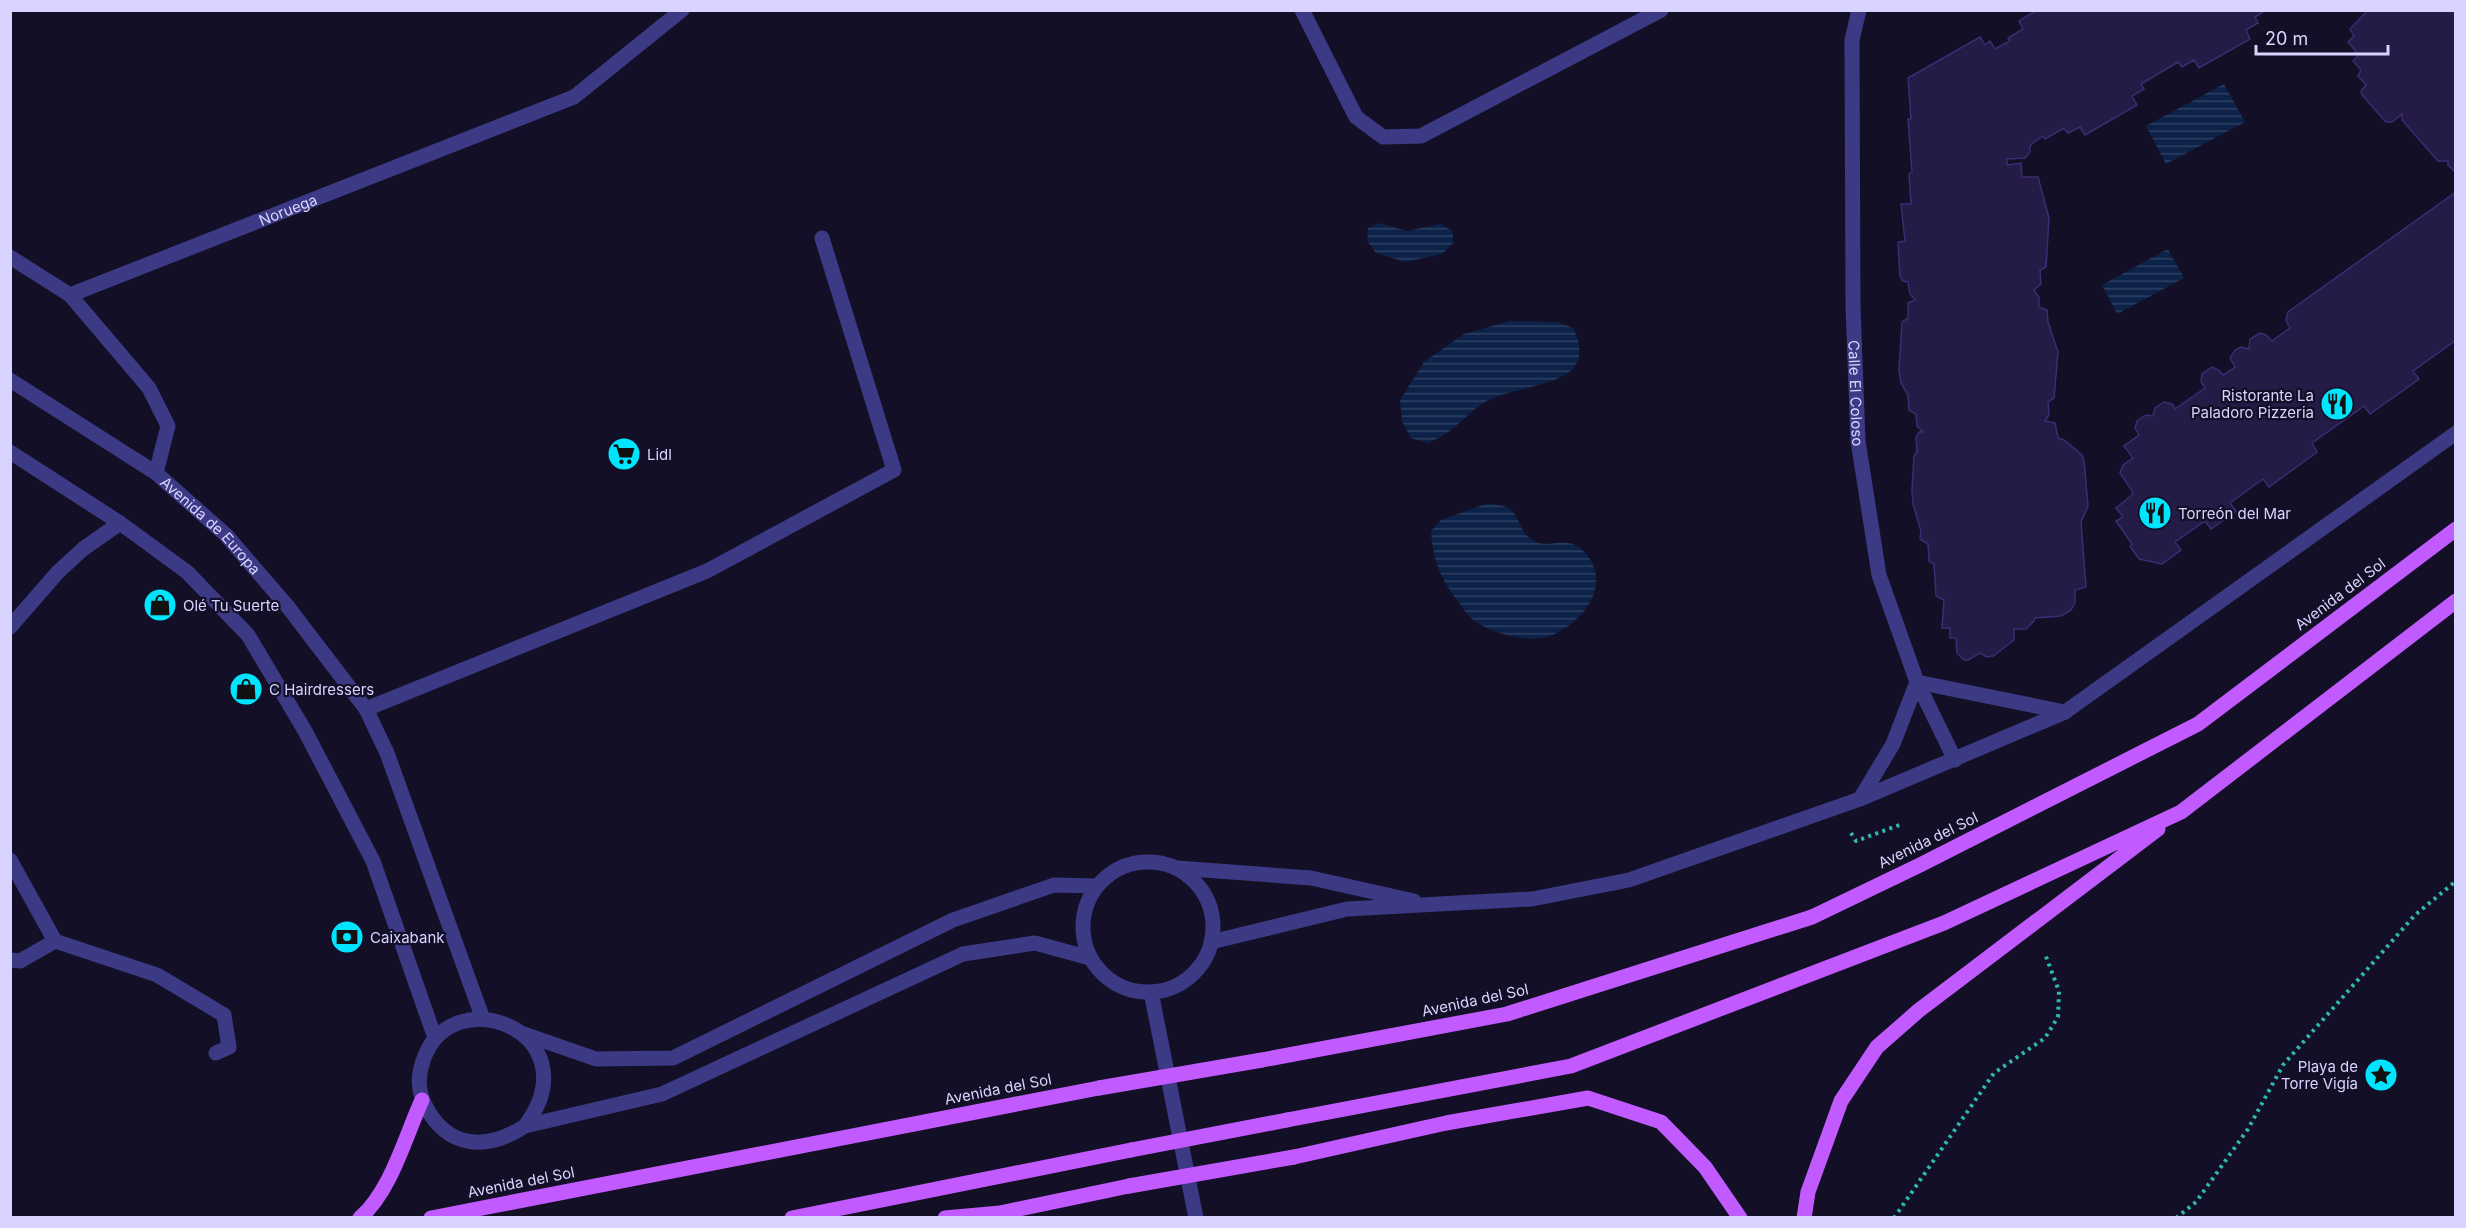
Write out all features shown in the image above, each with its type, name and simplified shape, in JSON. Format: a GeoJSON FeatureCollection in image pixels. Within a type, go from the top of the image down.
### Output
{"type":"FeatureCollection","features":[{"type":"Feature","properties":{"kind":"main road","name":"Avenida del Sol"},"geometry":{"type":"LineString","coordinates":[[431,1218],[1099,1088],[1507,1014],[1812,917],[2198,724],[2456,529]]}},
{"type":"Feature","properties":{"kind":"main road"},"geometry":{"type":"LineString","coordinates":[[1804,1218],[1808,1192],[1841,1101],[1877,1047],[1918,1011],[2456,601]]}},
{"type":"Feature","properties":{"kind":"main road"},"geometry":{"type":"LineString","coordinates":[[792,1218],[1131,1150],[1571,1066],[1944,922],[2181,812]]}},
{"type":"Feature","properties":{"kind":"main road"},"geometry":{"type":"LineString","coordinates":[[945,1218],[1000,1214],[1129,1186],[1294,1157],[1446,1123],[1588,1098],[1660,1122],[1706,1167],[1740,1218]]}},
{"type":"Feature","properties":{"kind":"main road"},"geometry":{"type":"LineString","coordinates":[[360,1218],[386,1185],[422,1100]]}},
{"type":"Feature","properties":{"kind":"street","name":"Noruega"},"geometry":{"type":"LineString","coordinates":[[70,295],[574,98],[682,10]]}},
{"type":"Feature","properties":{"kind":"street"},"geometry":{"type":"LineString","coordinates":[[1302,10],[1356,117],[1383,137],[1421,136],[1661,10]]}},
{"type":"Feature","properties":{"kind":"street","name":"Calle El Coloso"},"geometry":{"type":"LineString","coordinates":[[1859,10],[1852,40],[1853,306],[1858,441],[1879,574],[1917,682],[1955,760]]}},
{"type":"Feature","properties":{"kind":"street"},"geometry":{"type":"LineString","coordinates":[[366,709],[707,571],[894,470],[822,238]]}},
{"type":"Feature","properties":{"kind":"street"},"geometry":{"type":"LineString","coordinates":[[10,257],[70,295],[149,388],[168,426],[156,473]]}},
{"type":"Feature","properties":{"kind":"street","name":"Avenida de Europa"},"geometry":{"type":"LineString","coordinates":[[10,380],[156,473],[226,535],[288,608],[366,709],[387,753],[483,1018]]}},
{"type":"Feature","properties":{"kind":"street"},"geometry":{"type":"LineString","coordinates":[[1211,942],[1347,909],[1437,906],[1532,899],[1629,880],[1860,799],[2065,712],[2456,433]]}},
{"type":"Feature","properties":{"kind":"street"},"geometry":{"type":"LineString","coordinates":[[10,452],[120,523],[187,572],[248,635],[310,740],[373,861],[435,1038]]}},
{"type":"Feature","properties":{"kind":"street"},"geometry":{"type":"LineString","coordinates":[[10,627],[58,572],[83,549],[120,523]]}},
{"type":"Feature","properties":{"kind":"street"},"geometry":{"type":"LineString","coordinates":[[1860,799],[1893,744],[1917,682],[2065,712]]}},
{"type":"Feature","properties":{"kind":"street"},"geometry":{"type":"LineString","coordinates":[[10,860],[56,941],[157,975],[224,1015],[229,1047],[216,1053]]}},
{"type":"Feature","properties":{"kind":"street"},"geometry":{"type":"LineString","coordinates":[[1176,868],[1194,880],[1207,898],[1213,920],[1211,942],[1204,961],[1190,977],[1171,988],[1151,992],[1133,990],[1116,984],[1101,973],[1090,958],[1084,940],[1083,921],[1087,902],[1097,886],[1109,873],[1125,865],[1150,862],[1176,868],[1311,878],[1437,906]]}},
{"type":"Feature","properties":{"kind":"street"},"geometry":{"type":"LineString","coordinates":[[1090,958],[1035,943],[963,954],[662,1094],[525,1126],[507,1138],[487,1143],[466,1141],[447,1133],[431,1118],[422,1100],[419,1084],[426,1052],[435,1038],[457,1024],[483,1018],[497,1020],[522,1033],[596,1059],[673,1058],[953,920],[1054,885],[1097,886]]}},
{"type":"Feature","properties":{"kind":"street"},"geometry":{"type":"LineString","coordinates":[[10,960],[20,961],[56,941]]}},
{"type":"Feature","properties":{"kind":"street"},"geometry":{"type":"LineString","coordinates":[[1151,992],[1196,1218]]}},
{"type":"Feature","properties":{"kind":"street"},"geometry":{"type":"LineString","coordinates":[[522,1033],[535,1049],[543,1068],[544,1090],[537,1109],[525,1126]]}},
{"type":"Feature","properties":{"kind":"path"},"geometry":{"type":"LineString","coordinates":[[2176,1218],[2196,1203],[2248,1129],[2283,1065],[2415,915],[2456,881]]}},
{"type":"Feature","properties":{"kind":"path"},"geometry":{"type":"LineString","coordinates":[[1894,1218],[1994,1073],[2045,1038],[2058,1017],[2060,991],[2044,952]]}},
{"type":"Feature","properties":{"kind":"water"},"geometry":{"type":"Polygon","coordinates":[[[2224,84],[2245,122],[2166,164],[2146,126],[2224,84]]]}},
{"type":"Feature","properties":{"kind":"water"},"geometry":{"type":"Polygon","coordinates":[[[1379,223],[1407,231],[1441,224],[1453,232],[1453,243],[1442,254],[1405,262],[1376,253],[1367,241],[1368,228],[1379,223]]]}},
{"type":"Feature","properties":{"kind":"water"},"geometry":{"type":"Polygon","coordinates":[[[2168,249],[2184,278],[2117,314],[2102,285],[2168,249]]]}},
{"type":"Feature","properties":{"kind":"water"},"geometry":{"type":"Polygon","coordinates":[[[1510,321],[1558,322],[1573,328],[1579,347],[1578,361],[1569,372],[1557,379],[1487,401],[1449,431],[1428,443],[1411,438],[1402,421],[1400,400],[1424,362],[1464,334],[1510,321]]]}},
{"type":"Feature","properties":{"kind":"water"},"geometry":{"type":"Polygon","coordinates":[[[1486,504],[1508,508],[1517,518],[1523,531],[1536,542],[1541,544],[1569,543],[1580,548],[1591,560],[1596,573],[1596,586],[1585,610],[1575,621],[1550,636],[1531,639],[1510,636],[1488,629],[1465,611],[1438,568],[1431,531],[1441,520],[1486,504]]]}},
{"type":"Feature","properties":{"kind":"building"},"geometry":{"type":"Polygon","coordinates":[[[2037,10],[2266,10],[2255,17],[2258,23],[2246,30],[2250,39],[2199,68],[2194,60],[2182,67],[2178,62],[2141,84],[2144,89],[2132,96],[2137,105],[2085,135],[2080,127],[2068,133],[2064,128],[2045,139],[2043,136],[2033,143],[2025,158],[2007,159],[2007,165],[2021,163],[2022,177],[2038,177],[2049,218],[2046,267],[2040,270],[2041,284],[2034,290],[2039,297],[2039,307],[2047,310],[2048,322],[2058,352],[2054,398],[2048,402],[2049,415],[2045,421],[2055,423],[2058,438],[2064,440],[2082,455],[2084,461],[2088,506],[2081,522],[2086,587],[2075,590],[2075,603],[2071,610],[2061,616],[2035,618],[2026,629],[2014,629],[2014,640],[1993,656],[1987,657],[1980,653],[1964,660],[1957,653],[1956,638],[1950,638],[1950,628],[1942,628],[1944,600],[1936,596],[1934,564],[1929,561],[1928,544],[1920,539],[1921,531],[1913,504],[1912,490],[1914,456],[1917,451],[1916,438],[1919,432],[1923,432],[1917,426],[1916,414],[1909,410],[1908,395],[1901,383],[1899,370],[1902,322],[1908,318],[1908,303],[1915,300],[1910,294],[1908,282],[1903,281],[1900,276],[1898,242],[1905,241],[1901,204],[1911,204],[1909,174],[1912,172],[1908,119],[1911,119],[1908,78],[1980,37],[1985,45],[1990,41],[1995,49],[2010,41],[2008,38],[2023,29],[2019,21],[2037,10]]]}},
{"type":"Feature","properties":{"kind":"building"},"geometry":{"type":"Polygon","coordinates":[[[2368,10],[2456,10],[2456,173],[2448,165],[2448,161],[2438,161],[2402,120],[2402,114],[2392,122],[2386,122],[2362,95],[2361,91],[2366,85],[2358,76],[2361,70],[2353,61],[2359,55],[2348,42],[2354,36],[2350,29],[2368,10]]]}},
{"type":"Feature","properties":{"kind":"building"},"geometry":{"type":"Polygon","coordinates":[[[2456,192],[2456,340],[2413,371],[2419,379],[2370,414],[2364,406],[2312,443],[2317,452],[2269,487],[2263,479],[2230,503],[2236,511],[2211,529],[2205,521],[2175,542],[2181,550],[2162,564],[2139,559],[2116,521],[2123,517],[2116,508],[2133,492],[2120,473],[2123,465],[2133,458],[2124,446],[2139,435],[2135,428],[2137,421],[2146,415],[2153,416],[2155,408],[2164,402],[2172,404],[2175,409],[2205,388],[2201,382],[2202,374],[2212,367],[2223,375],[2235,367],[2230,358],[2235,350],[2241,347],[2249,349],[2250,339],[2260,333],[2272,341],[2290,328],[2286,320],[2288,312],[2456,192]]]}},
{"type":"Feature","properties":{"kind":"place","name":"Ristorante La Paladoro Pizzeria"},"geometry":{"type":"Point","coordinates":[2337,404]}},
{"type":"Feature","properties":{"kind":"place","name":"Lidl"},"geometry":{"type":"Point","coordinates":[624,454]}},
{"type":"Feature","properties":{"kind":"place","name":"Torreón del Mar"},"geometry":{"type":"Point","coordinates":[2155,513]}},
{"type":"Feature","properties":{"kind":"place","name":"Olé Tu Suerte"},"geometry":{"type":"Point","coordinates":[160,605]}},
{"type":"Feature","properties":{"kind":"place","name":"C Hairdressers"},"geometry":{"type":"Point","coordinates":[246,689]}},
{"type":"Feature","properties":{"kind":"place","name":"Caixabank"},"geometry":{"type":"Point","coordinates":[347,937]}},
{"type":"Feature","properties":{"kind":"place","name":"Playa de Torre Vigía"},"geometry":{"type":"Point","coordinates":[2381,1075]}}]}
